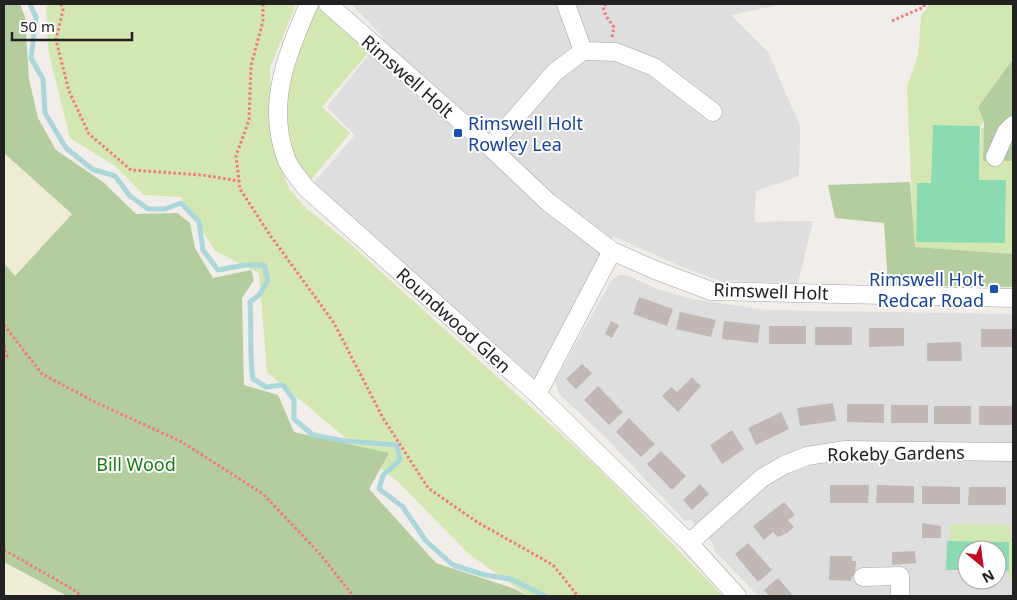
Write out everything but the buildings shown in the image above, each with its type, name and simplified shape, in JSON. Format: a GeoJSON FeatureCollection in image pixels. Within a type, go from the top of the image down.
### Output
{"type":"FeatureCollection","features":[{"type":"Feature","properties":{"kind":"street","name":"Roundwood Glen"},"geometry":{"type":"LineString","coordinates":[[308,4],[294,37],[279,86],[279,122],[286,158],[305,187],[537,394],[689,543],[737,596]]}},
{"type":"Feature","properties":{"kind":"street","name":"Rimswell Holt"},"geometry":{"type":"LineString","coordinates":[[328,4],[490,147],[548,202],[612,251],[655,270],[711,291],[1013,298]]}},
{"type":"Feature","properties":{"kind":"street"},"geometry":{"type":"LineString","coordinates":[[566,4],[583,51]]}},
{"type":"Feature","properties":{"kind":"street"},"geometry":{"type":"LineString","coordinates":[[490,147],[555,72],[583,51],[610,52],[654,67],[713,112]]}},
{"type":"Feature","properties":{"kind":"street"},"geometry":{"type":"LineString","coordinates":[[995,157],[1006,132],[1013,126]]}},
{"type":"Feature","properties":{"kind":"street"},"geometry":{"type":"LineString","coordinates":[[537,394],[612,251]]}},
{"type":"Feature","properties":{"kind":"street","name":"Rokeby Gardens"},"geometry":{"type":"LineString","coordinates":[[689,543],[762,478],[784,465],[808,456],[845,450],[1013,452]]}},
{"type":"Feature","properties":{"kind":"street"},"geometry":{"type":"LineString","coordinates":[[863,577],[900,576],[900,596]]}},
{"type":"Feature","properties":{"kind":"path"},"geometry":{"type":"LineString","coordinates":[[61,4],[63,10],[56,40],[69,91],[89,134],[131,170],[202,175],[240,181]]}},
{"type":"Feature","properties":{"kind":"path"},"geometry":{"type":"LineString","coordinates":[[263,4],[263,21],[251,66],[249,120],[236,156],[240,189],[270,235],[334,323],[383,418],[428,488],[477,522],[553,565],[578,596]]}},
{"type":"Feature","properties":{"kind":"path"},"geometry":{"type":"LineString","coordinates":[[606,4],[603,7],[606,16],[614,27],[610,52]]}},
{"type":"Feature","properties":{"kind":"path"},"geometry":{"type":"LineString","coordinates":[[892,21],[924,7],[924,4]]}},
{"type":"Feature","properties":{"kind":"path"},"geometry":{"type":"LineString","coordinates":[[4,325],[42,374],[97,403],[182,442],[263,494],[321,555],[353,596]]}},
{"type":"Feature","properties":{"kind":"path"},"geometry":{"type":"LineString","coordinates":[[4,345],[7,357],[4,358]]}},
{"type":"Feature","properties":{"kind":"path"},"geometry":{"type":"LineString","coordinates":[[4,550],[74,590],[81,596]]}},
{"type":"Feature","properties":{"kind":"shaded area"},"geometry":{"type":"Polygon","coordinates":[[[351,4],[783,4],[731,15],[768,52],[800,126],[799,176],[756,191],[754,222],[813,221],[798,283],[720,281],[680,266],[613,236],[535,384],[311,186],[355,135],[327,107],[383,37],[351,4]]]}},
{"type":"Feature","properties":{"kind":"shaded area"},"geometry":{"type":"Polygon","coordinates":[[[4,153],[72,214],[15,276],[4,263],[4,153]]]}},
{"type":"Feature","properties":{"kind":"shaded area"},"geometry":{"type":"Polygon","coordinates":[[[619,275],[626,275],[657,289],[697,300],[766,310],[1013,314],[1013,596],[758,596],[714,550],[713,543],[691,520],[685,521],[604,436],[559,394],[555,381],[611,281],[619,275]]]}},
{"type":"Feature","properties":{"kind":"shaded area"},"geometry":{"type":"Polygon","coordinates":[[[4,562],[67,596],[4,596],[4,562]]]}},
{"type":"Feature","properties":{"kind":"green space","name":"Bill Wood"},"geometry":{"type":"Polygon","coordinates":[[[4,4],[20,4],[25,17],[29,79],[38,118],[56,150],[103,182],[136,214],[177,213],[190,223],[195,248],[213,278],[251,270],[254,280],[242,298],[244,385],[278,395],[294,432],[389,453],[369,489],[436,563],[515,589],[527,596],[67,596],[4,562],[4,263],[15,276],[72,214],[4,153],[4,4]]]}},
{"type":"Feature","properties":{"kind":"green space"},"geometry":{"type":"Polygon","coordinates":[[[46,4],[296,4],[270,68],[273,143],[289,189],[305,207],[349,243],[597,467],[723,596],[528,596],[469,554],[398,482],[267,372],[259,273],[215,251],[181,197],[144,195],[115,166],[70,138],[48,49],[46,4]]]}},
{"type":"Feature","properties":{"kind":"green space"},"geometry":{"type":"Polygon","coordinates":[[[309,4],[328,4],[374,46],[322,107],[350,133],[305,187],[279,122],[309,4]]]}},
{"type":"Feature","properties":{"kind":"green space"},"geometry":{"type":"Polygon","coordinates":[[[930,4],[1013,4],[1013,59],[978,107],[984,122],[980,126],[933,125],[931,183],[917,183],[916,241],[1005,243],[1006,181],[979,180],[981,128],[984,128],[983,161],[1013,161],[1013,254],[914,247],[907,87],[918,55],[921,16],[930,4]]]}},
{"type":"Feature","properties":{"kind":"green space"},"geometry":{"type":"Polygon","coordinates":[[[1013,59],[1013,161],[983,161],[984,122],[978,107],[1013,59]]]}},
{"type":"Feature","properties":{"kind":"green space"},"geometry":{"type":"Polygon","coordinates":[[[933,125],[980,126],[979,180],[1006,180],[1005,243],[916,242],[917,183],[931,183],[933,125]]]}},
{"type":"Feature","properties":{"kind":"green space"},"geometry":{"type":"Polygon","coordinates":[[[910,182],[915,247],[1013,254],[1013,287],[888,285],[884,223],[835,218],[828,185],[910,182]]]}},
{"type":"Feature","properties":{"kind":"green space"},"geometry":{"type":"Polygon","coordinates":[[[950,524],[1010,525],[1010,536],[1013,536],[1013,578],[1008,578],[1009,542],[1007,540],[950,541],[950,524]]]}},
{"type":"Feature","properties":{"kind":"green space"},"geometry":{"type":"Polygon","coordinates":[[[947,541],[957,541],[957,570],[946,570],[947,541]]]}},
{"type":"Feature","properties":{"kind":"green space"},"geometry":{"type":"Polygon","coordinates":[[[1007,542],[1009,542],[1009,571],[1007,571],[1007,542]]]}},
{"type":"Feature","properties":{"kind":"waterway"},"geometry":{"type":"LineString","coordinates":[[30,4],[36,17],[31,58],[43,79],[45,113],[66,148],[92,169],[115,176],[130,196],[148,209],[165,209],[181,203],[199,222],[203,250],[218,270],[245,265],[264,265],[268,281],[259,295],[250,302],[253,379],[266,387],[283,385],[294,400],[294,419],[313,435],[345,441],[397,445],[400,460],[383,475],[379,489],[402,506],[426,541],[453,565],[485,575],[511,579],[545,596]]}},
{"type":"Feature","properties":{"kind":"place","name":"Rimswell Holt Rowley Lea"},"geometry":{"type":"Point","coordinates":[458,133]}},
{"type":"Feature","properties":{"kind":"place","name":"Rimswell Holt Redcar Road"},"geometry":{"type":"Point","coordinates":[994,289]}}]}
